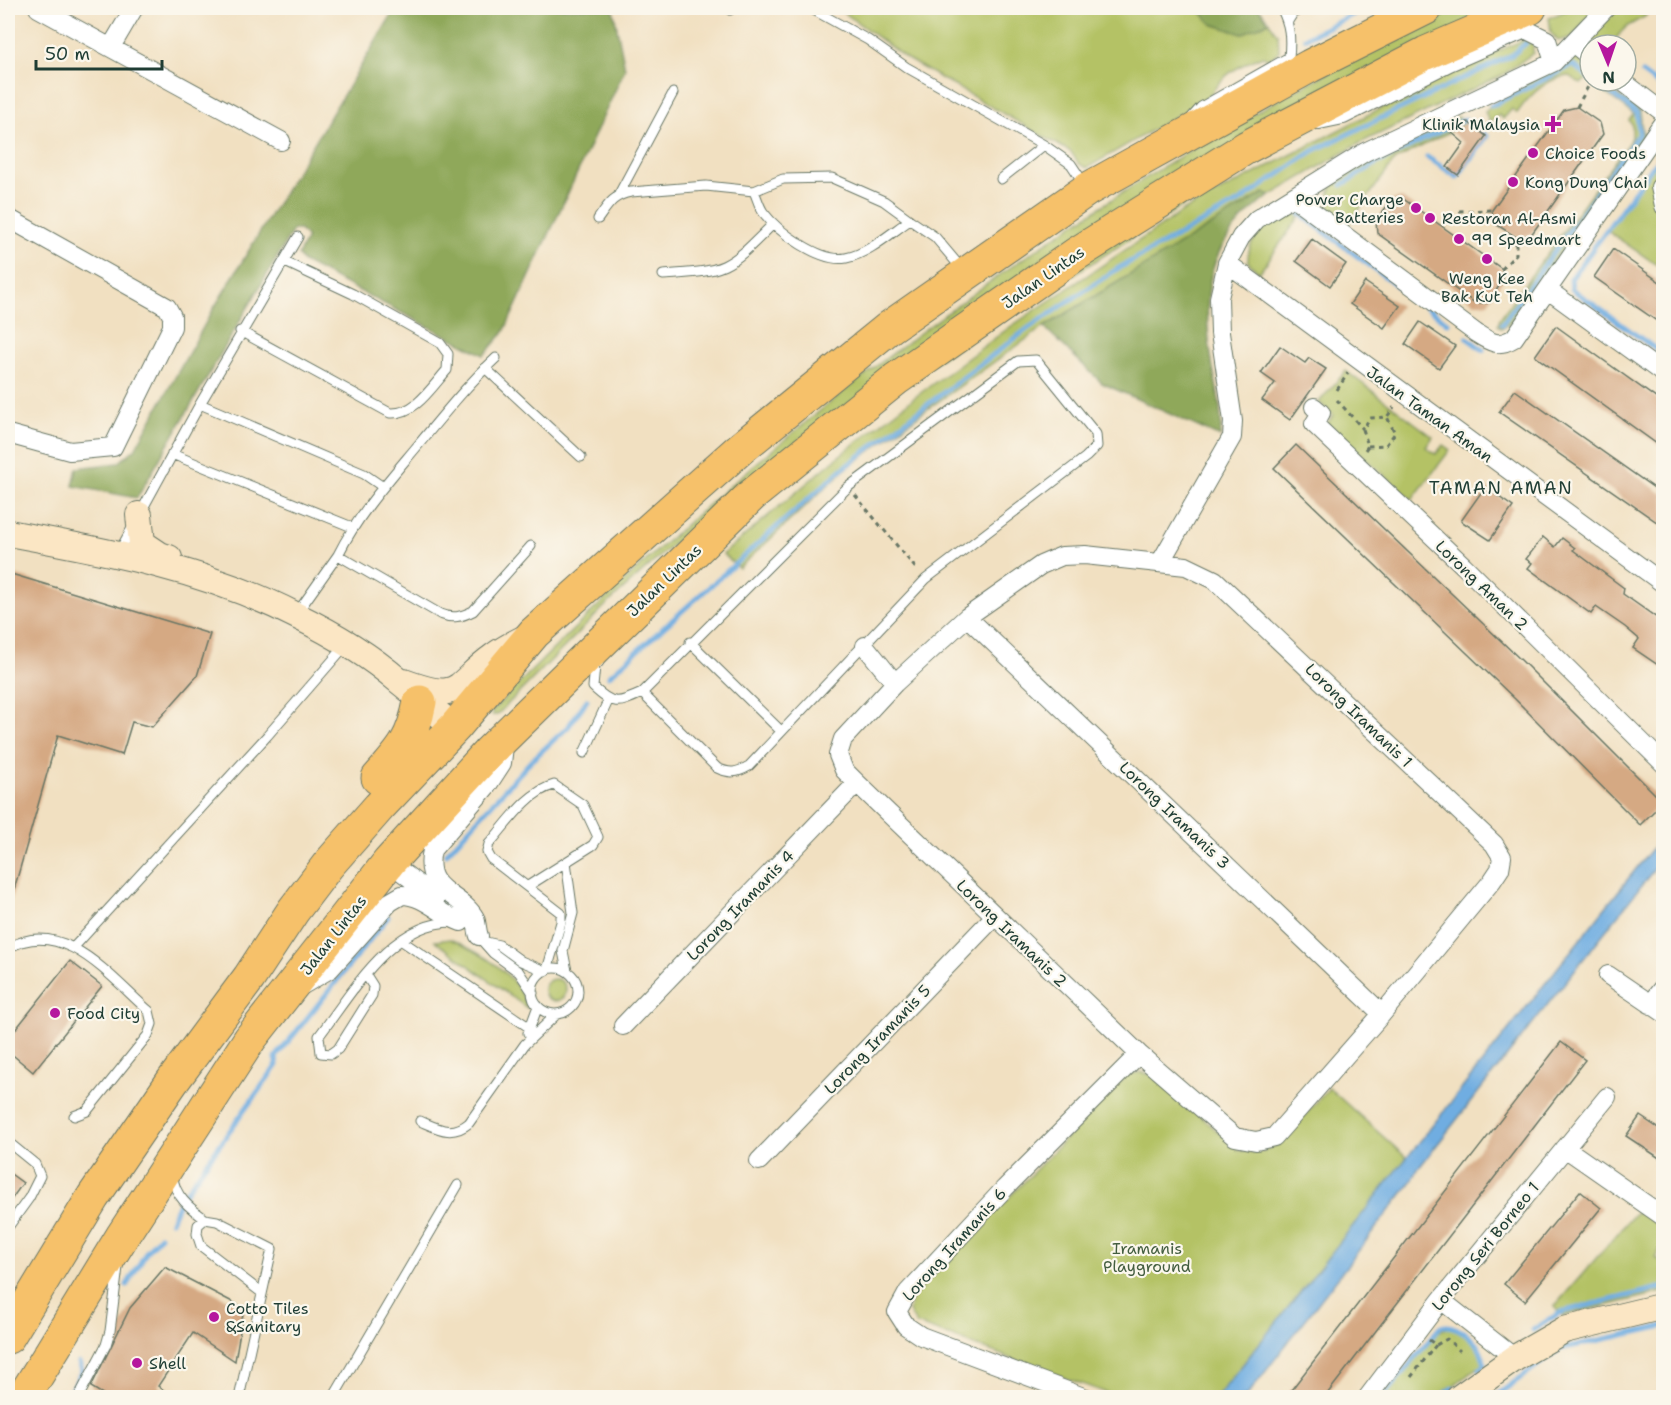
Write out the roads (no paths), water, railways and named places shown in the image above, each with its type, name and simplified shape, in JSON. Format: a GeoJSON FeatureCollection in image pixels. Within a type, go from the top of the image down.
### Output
{"type":"FeatureCollection","features":[{"type":"Feature","properties":{"kind":"highway"},"geometry":{"type":"LineString","coordinates":[[8,1337],[93,1197],[328,865],[455,726],[534,633],[667,513],[890,327],[1088,189],[1310,66],[1426,8]]}},
{"type":"Feature","properties":{"kind":"highway","name":"Jalan Lintas"},"geometry":{"type":"LineString","coordinates":[[23,1398],[123,1235],[250,1039],[388,862],[489,752],[657,595],[751,496],[896,379],[1076,254],[1247,147],[1426,53],[1530,8]]}},
{"type":"Feature","properties":{"kind":"highway"},"geometry":{"type":"LineString","coordinates":[[455,726],[472,738],[484,736],[573,644],[664,558],[727,504],[751,496]]}},
{"type":"Feature","properties":{"kind":"highway"},"geometry":{"type":"LineString","coordinates":[[328,865],[348,821],[369,789],[398,756],[414,730],[409,691]]}},
{"type":"Feature","properties":{"kind":"highway"},"geometry":{"type":"LineString","coordinates":[[127,1148],[180,1094],[348,872],[358,862],[388,862]]}},
{"type":"Feature","properties":{"kind":"street"},"geometry":{"type":"LineString","coordinates":[[38,8],[281,141]]}},
{"type":"Feature","properties":{"kind":"street"},"geometry":{"type":"LineString","coordinates":[[111,47],[134,8]]}},
{"type":"Feature","properties":{"kind":"street"},"geometry":{"type":"LineString","coordinates":[[1160,563],[1232,437],[1233,421],[1220,333],[1219,298],[1227,263],[1241,237],[1257,219],[1365,152],[1554,62],[1574,44],[1606,8]]}},
{"type":"Feature","properties":{"kind":"street"},"geometry":{"type":"LineString","coordinates":[[1285,128],[1343,116],[1449,62],[1525,29],[1547,40],[1554,62]]}},
{"type":"Feature","properties":{"kind":"street"},"geometry":{"type":"LineString","coordinates":[[1574,44],[1578,47]]}},
{"type":"Feature","properties":{"kind":"street"},"geometry":{"type":"LineString","coordinates":[[1638,93],[1664,113]]}},
{"type":"Feature","properties":{"kind":"street"},"geometry":{"type":"LineString","coordinates":[[1294,198],[1476,333],[1496,345],[1506,344],[1514,338],[1664,121]]}},
{"type":"Feature","properties":{"kind":"street"},"geometry":{"type":"LineString","coordinates":[[1664,186],[1660,187],[1664,206]]}},
{"type":"Feature","properties":{"kind":"street"},"geometry":{"type":"LineString","coordinates":[[8,218],[167,306],[172,316],[172,327],[113,447],[70,451],[8,434]]}},
{"type":"Feature","properties":{"kind":"street","name":"Jalan Taman Aman"},"geometry":{"type":"LineString","coordinates":[[1227,263],[1664,584]]}},
{"type":"Feature","properties":{"kind":"street"},"geometry":{"type":"LineString","coordinates":[[1548,290],[1664,374]]}},
{"type":"Feature","properties":{"kind":"street","name":"Lorong Aman 2"},"geometry":{"type":"LineString","coordinates":[[1314,407],[1322,413],[1314,424],[1464,567],[1664,764]]}},
{"type":"Feature","properties":{"kind":"street"},"geometry":{"type":"LineString","coordinates":[[139,515],[142,543],[160,555],[187,563],[213,579],[295,615],[346,645],[455,726]]}},
{"type":"Feature","properties":{"kind":"street"},"geometry":{"type":"LineString","coordinates":[[8,532],[119,553],[213,579]]}},
{"type":"Feature","properties":{"kind":"street","name":"Lorong Iramanis 1"},"geometry":{"type":"LineString","coordinates":[[895,683],[967,616],[1041,565],[1062,556],[1085,555],[1186,566],[1215,580],[1477,828],[1502,857],[1500,869],[1492,881],[1382,1014],[1274,1137]]}},
{"type":"Feature","properties":{"kind":"street","name":"Lorong Iramanis 3"},"geometry":{"type":"LineString","coordinates":[[967,616],[1382,1014]]}},
{"type":"Feature","properties":{"kind":"street"},"geometry":{"type":"LineString","coordinates":[[409,691],[445,692],[461,687],[493,656],[534,633]]}},
{"type":"Feature","properties":{"kind":"street"},"geometry":{"type":"LineString","coordinates":[[865,646],[895,683]]}},
{"type":"Feature","properties":{"kind":"street","name":"Lorong Iramanis 2"},"geometry":{"type":"LineString","coordinates":[[895,683],[843,739],[838,755],[844,770],[994,917],[1139,1054],[1235,1137],[1256,1141],[1274,1137]]}},
{"type":"Feature","properties":{"kind":"street"},"geometry":{"type":"LineString","coordinates":[[482,939],[475,917],[440,887],[429,861],[432,850],[487,786],[502,763],[506,736]]}},
{"type":"Feature","properties":{"kind":"street","name":"Lorong Iramanis 4"},"geometry":{"type":"LineString","coordinates":[[623,1026],[857,783]]}},
{"type":"Feature","properties":{"kind":"street"},"geometry":{"type":"LineString","coordinates":[[388,862],[445,906],[461,922]]}},
{"type":"Feature","properties":{"kind":"street"},"geometry":{"type":"LineString","coordinates":[[285,996],[330,969],[390,902],[402,895],[420,898],[444,916],[461,922]]}},
{"type":"Feature","properties":{"kind":"street","name":"Lorong Iramanis 5"},"geometry":{"type":"LineString","coordinates":[[759,1161],[994,917]]}},
{"type":"Feature","properties":{"kind":"street"},"geometry":{"type":"LineString","coordinates":[[1608,975],[1657,1009],[1664,986]]}},
{"type":"Feature","properties":{"kind":"street","name":"Lorong Iramanis 6"},"geometry":{"type":"LineString","coordinates":[[1086,1398],[1050,1392],[921,1336],[906,1326],[897,1312],[908,1292],[1005,1188],[1139,1054]]}},
{"type":"Feature","properties":{"kind":"street","name":"Lorong Seri Borneo 1"},"geometry":{"type":"LineString","coordinates":[[1367,1398],[1441,1300],[1607,1097]]}},
{"type":"Feature","properties":{"kind":"street"},"geometry":{"type":"LineString","coordinates":[[1565,1148],[1664,1217]]}},
{"type":"Feature","properties":{"kind":"street"},"geometry":{"type":"LineString","coordinates":[[1441,1300],[1515,1358]]}},
{"type":"Feature","properties":{"kind":"street"},"geometry":{"type":"LineString","coordinates":[[1459,1398],[1515,1358],[1564,1330],[1664,1306]]}},
{"type":"Feature","properties":{"kind":"lane"},"geometry":{"type":"LineString","coordinates":[[810,8],[868,40],[906,68],[1044,145],[1071,164],[1088,189]]}},
{"type":"Feature","properties":{"kind":"lane"},"geometry":{"type":"LineString","coordinates":[[1168,143],[1201,107],[1289,57],[1291,40],[1288,21],[1281,8]]}},
{"type":"Feature","properties":{"kind":"lane"},"geometry":{"type":"LineString","coordinates":[[1288,21],[1293,13],[1304,8]]}},
{"type":"Feature","properties":{"kind":"lane"},"geometry":{"type":"LineString","coordinates":[[598,219],[619,194],[673,93]]}},
{"type":"Feature","properties":{"kind":"lane"},"geometry":{"type":"LineString","coordinates":[[1001,179],[1044,145]]}},
{"type":"Feature","properties":{"kind":"lane"},"geometry":{"type":"LineString","coordinates":[[619,194],[706,186],[754,191],[783,179],[832,178],[884,201],[935,237],[956,260],[966,276]]}},
{"type":"Feature","properties":{"kind":"lane"},"geometry":{"type":"LineString","coordinates":[[754,191],[761,210],[773,224],[817,254],[836,259],[854,256],[910,220]]}},
{"type":"Feature","properties":{"kind":"lane"},"geometry":{"type":"LineString","coordinates":[[663,275],[722,269],[741,256],[773,224]]}},
{"type":"Feature","properties":{"kind":"lane"},"geometry":{"type":"LineString","coordinates":[[119,553],[240,331],[285,262],[298,237]]}},
{"type":"Feature","properties":{"kind":"lane"},"geometry":{"type":"LineString","coordinates":[[240,331],[390,413],[401,414],[412,409],[447,370],[448,354],[440,343],[353,294],[285,262]]}},
{"type":"Feature","properties":{"kind":"lane"},"geometry":{"type":"LineString","coordinates":[[295,615],[338,555],[352,526],[485,368],[496,358]]}},
{"type":"Feature","properties":{"kind":"lane"},"geometry":{"type":"LineString","coordinates":[[603,657],[595,666],[593,687],[608,701],[623,702],[642,693],[690,642],[848,487],[1018,361],[1036,360],[1096,434],[1097,447],[926,579],[749,766],[738,773],[727,773],[717,768],[642,693]]}},
{"type":"Feature","properties":{"kind":"lane"},"geometry":{"type":"LineString","coordinates":[[485,368],[581,457]]}},
{"type":"Feature","properties":{"kind":"lane"},"geometry":{"type":"LineString","coordinates":[[200,404],[364,474],[383,487]]}},
{"type":"Feature","properties":{"kind":"lane"},"geometry":{"type":"LineString","coordinates":[[172,454],[352,526]]}},
{"type":"Feature","properties":{"kind":"lane"},"geometry":{"type":"LineString","coordinates":[[338,555],[450,618],[462,616],[473,610],[531,546]]}},
{"type":"Feature","properties":{"kind":"lane"},"geometry":{"type":"LineString","coordinates":[[690,642],[782,731]]}},
{"type":"Feature","properties":{"kind":"lane"},"geometry":{"type":"LineString","coordinates":[[74,947],[267,736],[346,645]]}},
{"type":"Feature","properties":{"kind":"lane"},"geometry":{"type":"LineString","coordinates":[[584,753],[608,701]]}},
{"type":"Feature","properties":{"kind":"lane"},"geometry":{"type":"LineString","coordinates":[[528,886],[592,845],[598,837],[583,805],[554,785],[543,788],[526,803],[489,844],[487,852],[491,860],[561,913],[561,922],[546,970]]}},
{"type":"Feature","properties":{"kind":"lane"},"geometry":{"type":"LineString","coordinates":[[420,1122],[447,1132],[460,1130],[469,1123],[525,1044],[557,1014],[570,1008],[578,996],[576,982],[567,971],[564,951],[573,913],[566,862]]}},
{"type":"Feature","properties":{"kind":"lane"},"geometry":{"type":"LineString","coordinates":[[366,975],[373,986],[372,995],[338,1050],[331,1054],[321,1053],[319,1036],[366,975],[392,947],[430,925],[461,922],[482,939],[493,952],[519,972],[533,993],[538,1006],[557,1014]]}},
{"type":"Feature","properties":{"kind":"lane"},"geometry":{"type":"LineString","coordinates":[[8,948],[27,939],[43,938],[74,947],[149,1011],[152,1023],[148,1035],[87,1112],[74,1116]]}},
{"type":"Feature","properties":{"kind":"lane"},"geometry":{"type":"LineString","coordinates":[[482,939],[499,945],[521,961],[546,970]]}},
{"type":"Feature","properties":{"kind":"lane"},"geometry":{"type":"LineString","coordinates":[[402,941],[530,1028]]}},
{"type":"Feature","properties":{"kind":"lane"},"geometry":{"type":"LineString","coordinates":[[533,993],[536,979],[546,970],[554,968],[567,971]]}},
{"type":"Feature","properties":{"kind":"lane"},"geometry":{"type":"LineString","coordinates":[[525,1044],[538,1006]]}},
{"type":"Feature","properties":{"kind":"lane"},"geometry":{"type":"LineString","coordinates":[[8,1142],[35,1164],[40,1176],[8,1227]]}},
{"type":"Feature","properties":{"kind":"lane"},"geometry":{"type":"LineString","coordinates":[[172,1159],[173,1186],[186,1203],[205,1219],[217,1221],[272,1250],[239,1398]]}},
{"type":"Feature","properties":{"kind":"lane"},"geometry":{"type":"LineString","coordinates":[[333,1398],[458,1185]]}},
{"type":"Feature","properties":{"kind":"lane"},"geometry":{"type":"LineString","coordinates":[[205,1219],[198,1225],[197,1234],[201,1246],[262,1293]]}},
{"type":"Feature","properties":{"kind":"lane"},"geometry":{"type":"LineString","coordinates":[[78,1398],[101,1355],[110,1330],[123,1235]]}},
{"type":"Feature","properties":{"kind":"water"},"geometry":{"type":"Polygon","coordinates":[[[1663,835],[1663,858],[1418,1169],[1412,1181],[1246,1397],[1217,1397],[1663,835]]]}},
{"type":"Feature","properties":{"kind":"waterway"},"geometry":{"type":"LineString","coordinates":[[1305,38],[1366,8]]}},
{"type":"Feature","properties":{"kind":"waterway"},"geometry":{"type":"LineString","coordinates":[[609,676],[841,470],[1030,327],[1117,269],[1239,202],[1313,151],[1512,55],[1526,43]]}},
{"type":"Feature","properties":{"kind":"waterway"},"geometry":{"type":"LineString","coordinates":[[1491,106],[1573,65],[1578,69]]}},
{"type":"Feature","properties":{"kind":"waterway"},"geometry":{"type":"LineString","coordinates":[[1642,73],[1664,89]]}},
{"type":"Feature","properties":{"kind":"waterway"},"geometry":{"type":"LineString","coordinates":[[1502,324],[1639,134],[1637,113],[1610,93]]}},
{"type":"Feature","properties":{"kind":"waterway"},"geometry":{"type":"LineString","coordinates":[[1342,185],[1379,162],[1465,119]]}},
{"type":"Feature","properties":{"kind":"waterway"},"geometry":{"type":"LineString","coordinates":[[1427,157],[1457,177],[1487,136],[1464,120]]}},
{"type":"Feature","properties":{"kind":"waterway"},"geometry":{"type":"LineString","coordinates":[[1664,151],[1571,279],[1572,289],[1664,355]]}},
{"type":"Feature","properties":{"kind":"waterway"},"geometry":{"type":"LineString","coordinates":[[1300,214],[1448,323]]}},
{"type":"Feature","properties":{"kind":"waterway"},"geometry":{"type":"LineString","coordinates":[[1467,338],[1483,350]]}},
{"type":"Feature","properties":{"kind":"waterway"},"geometry":{"type":"LineString","coordinates":[[446,854],[531,761],[568,727],[587,700]]}},
{"type":"Feature","properties":{"kind":"waterway"},"geometry":{"type":"LineString","coordinates":[[171,1221],[180,1200],[277,1065],[276,1057],[388,917]]}},
{"type":"Feature","properties":{"kind":"waterway"},"geometry":{"type":"LineString","coordinates":[[127,1285],[147,1251],[160,1236]]}},
{"type":"Feature","properties":{"kind":"waterway"},"geometry":{"type":"LineString","coordinates":[[1533,1330],[1561,1312],[1664,1287]]}},
{"type":"Feature","properties":{"kind":"waterway"},"geometry":{"type":"LineString","coordinates":[[1382,1398],[1441,1326],[1449,1326],[1463,1332],[1476,1344],[1483,1358],[1484,1365],[1480,1369]]}},
{"type":"Feature","properties":{"kind":"waterway"},"geometry":{"type":"LineString","coordinates":[[1493,1398],[1560,1349],[1664,1326]]}},
{"type":"Feature","properties":{"kind":"waterway"},"geometry":{"type":"LineString","coordinates":[[68,1398],[82,1370],[79,1363]]}},
{"type":"Feature","properties":{"kind":"waterway"},"geometry":{"type":"LineString","coordinates":[[1440,1398],[1453,1388]]}},
{"type":"Feature","properties":{"kind":"place","name":"Klinik Malaysia"},"geometry":{"type":"Point","coordinates":[1553,124]}},
{"type":"Feature","properties":{"kind":"place","name":"Choice Foods"},"geometry":{"type":"Point","coordinates":[1533,153]}},
{"type":"Feature","properties":{"kind":"place","name":"Kong Dung Chai"},"geometry":{"type":"Point","coordinates":[1513,182]}},
{"type":"Feature","properties":{"kind":"place","name":"Power Charge Batteries"},"geometry":{"type":"Point","coordinates":[1416,208]}},
{"type":"Feature","properties":{"kind":"place","name":"Restoran Al-Asmi"},"geometry":{"type":"Point","coordinates":[1430,218]}},
{"type":"Feature","properties":{"kind":"place","name":"99 Speedmart"},"geometry":{"type":"Point","coordinates":[1459,239]}},
{"type":"Feature","properties":{"kind":"place","name":"Weng Kee Bak Kut Teh"},"geometry":{"type":"Point","coordinates":[1487,259]}},
{"type":"Feature","properties":{"kind":"place","name":"Food City"},"geometry":{"type":"Point","coordinates":[55,1013]}},
{"type":"Feature","properties":{"kind":"place","name":"Cotto Tiles &Sanitary"},"geometry":{"type":"Point","coordinates":[214,1317]}},
{"type":"Feature","properties":{"kind":"place","name":"Shell"},"geometry":{"type":"Point","coordinates":[137,1363]}},
{"type":"Feature","properties":{"kind":"district","name":"TAMAN AMAN"},"geometry":{"type":"Point","coordinates":[1501,488]}},
{"type":"Feature","properties":{"kind":"park label","name":"Iramanis Playground"},"geometry":{"type":"Point","coordinates":[1147,1257]}}]}
